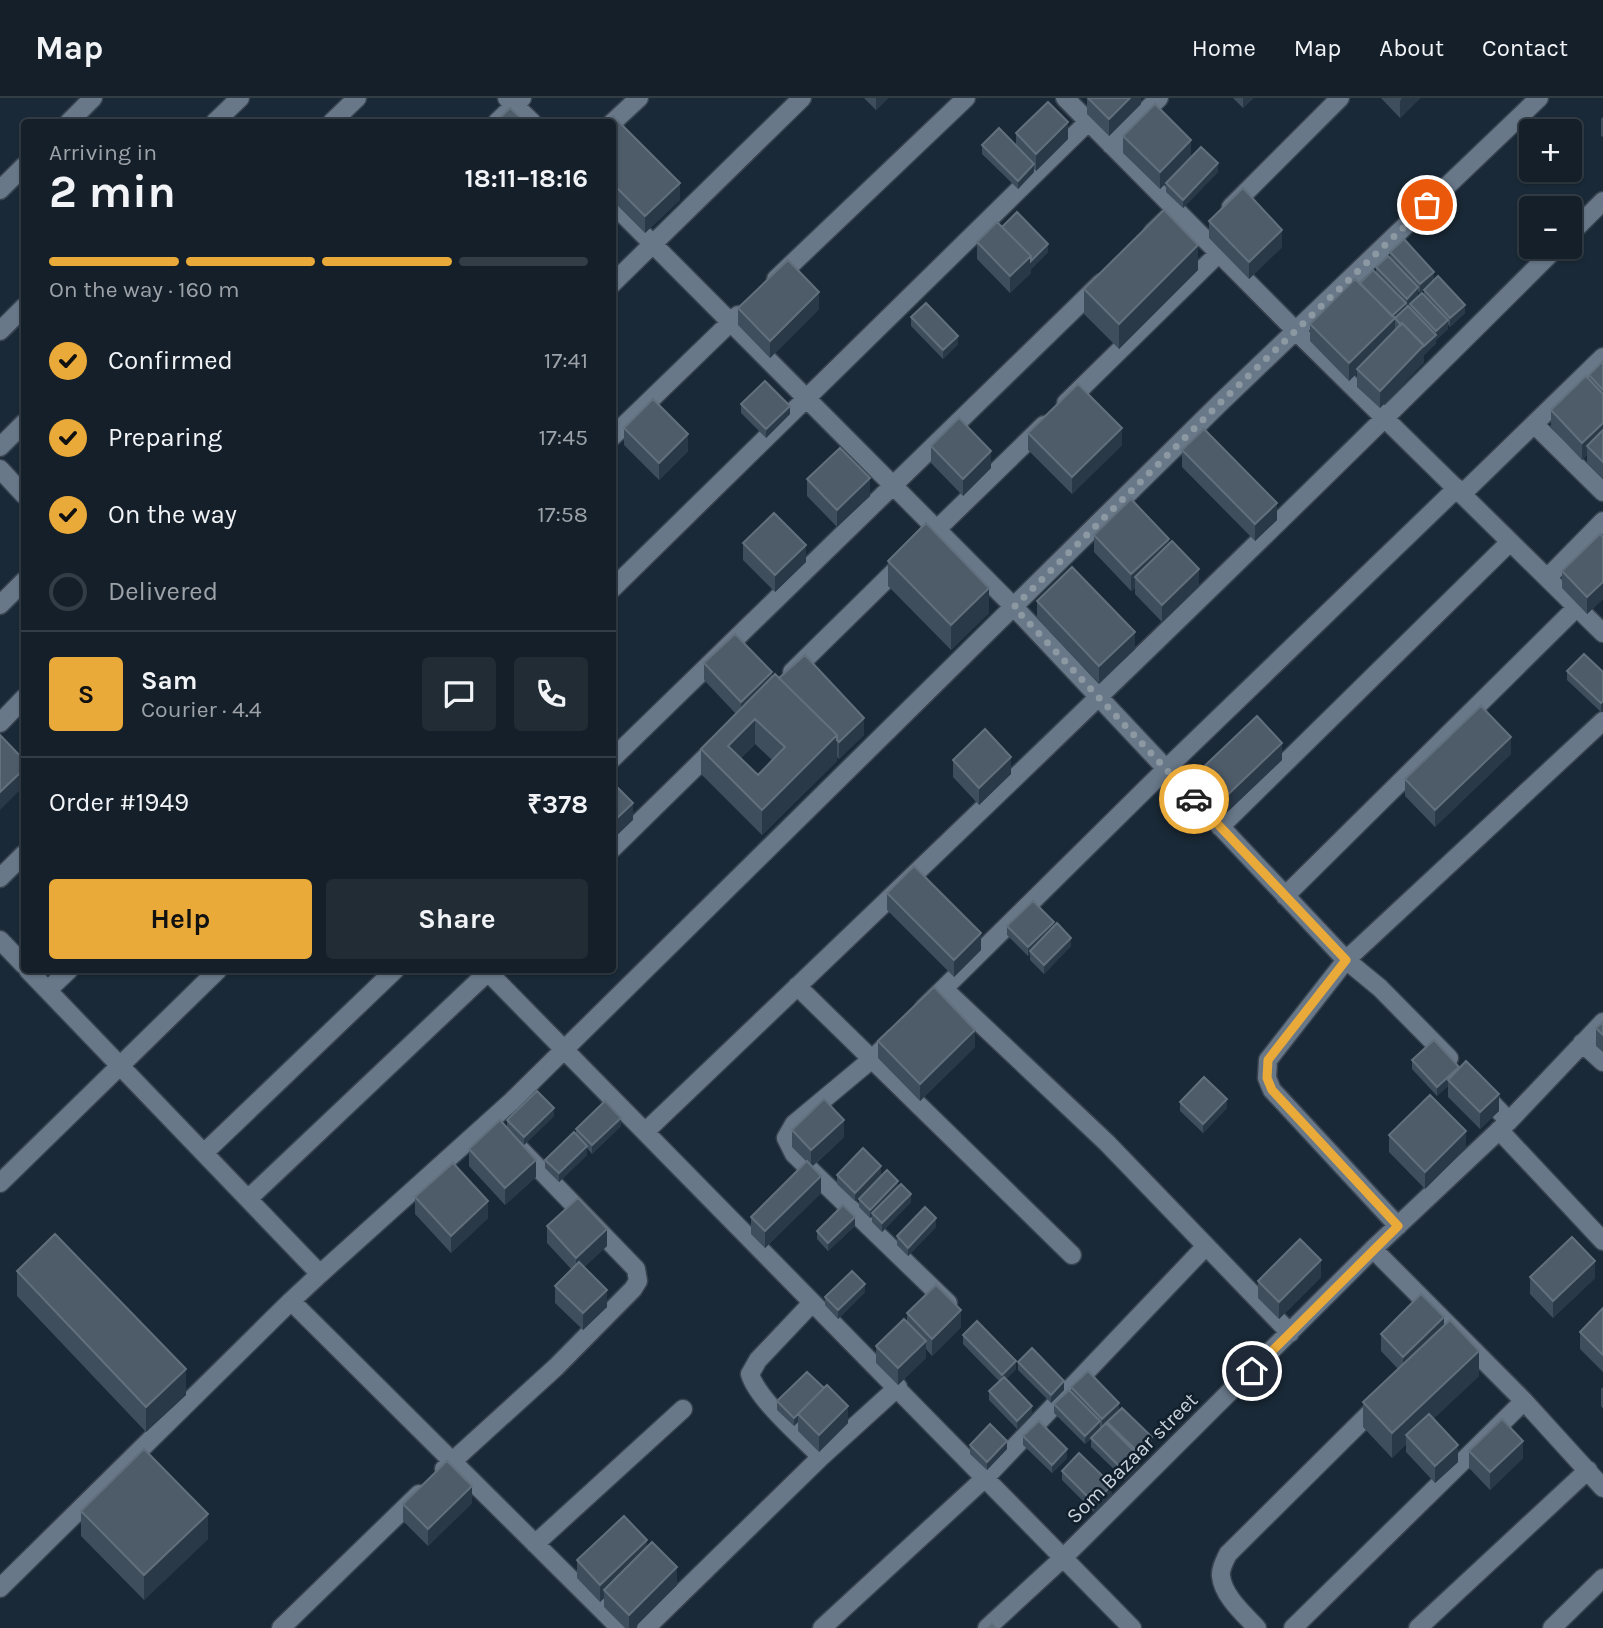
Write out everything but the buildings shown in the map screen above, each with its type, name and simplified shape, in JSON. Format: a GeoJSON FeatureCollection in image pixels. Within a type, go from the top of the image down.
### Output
{"type":"FeatureCollection","features":[{"type":"Feature","properties":{"kind":"street"},"geometry":{"type":"LineString","coordinates":[[72,119],[93,98]]}},
{"type":"Feature","properties":{"kind":"street"},"geometry":{"type":"LineString","coordinates":[[218,119],[240,98]]}},
{"type":"Feature","properties":{"kind":"street"},"geometry":{"type":"LineString","coordinates":[[334,119],[356,98]]}},
{"type":"Feature","properties":{"kind":"street"},"geometry":{"type":"LineString","coordinates":[[616,119],[639,98]]}},
{"type":"Feature","properties":{"kind":"street"},"geometry":{"type":"LineString","coordinates":[[616,280],[802,98]]}},
{"type":"Feature","properties":{"kind":"street"},"geometry":{"type":"LineString","coordinates":[[616,433],[966,98]]}},
{"type":"Feature","properties":{"kind":"street"},"geometry":{"type":"LineString","coordinates":[[1065,98],[1176,210],[1212,226]]}},
{"type":"Feature","properties":{"kind":"street"},"geometry":{"type":"LineString","coordinates":[[1111,145],[1159,98]]}},
{"type":"Feature","properties":{"kind":"street"},"geometry":{"type":"LineString","coordinates":[[1212,226],[1340,98]]}},
{"type":"Feature","properties":{"kind":"street"},"geometry":{"type":"LineString","coordinates":[[0,1588],[320,1274],[502,1129],[565,1048],[1296,331],[1539,98]]}},
{"type":"Feature","properties":{"kind":"street"},"geometry":{"type":"LineString","coordinates":[[499,119],[515,100],[530,119]]}},
{"type":"Feature","properties":{"kind":"street"},"geometry":{"type":"LineString","coordinates":[[616,585],[808,400],[1088,122]]}},
{"type":"Feature","properties":{"kind":"street"},"geometry":{"type":"LineString","coordinates":[[0,190],[21,169]]}},
{"type":"Feature","properties":{"kind":"street"},"geometry":{"type":"LineString","coordinates":[[1582,222],[1603,201]]}},
{"type":"Feature","properties":{"kind":"street"},"geometry":{"type":"LineString","coordinates":[[616,207],[1014,607],[1346,960],[1380,988],[1458,1068]]}},
{"type":"Feature","properties":{"kind":"street"},"geometry":{"type":"LineString","coordinates":[[1137,248],[1176,210]]}},
{"type":"Feature","properties":{"kind":"street"},"geometry":{"type":"LineString","coordinates":[[1212,226],[1219,253],[1603,633]]}},
{"type":"Feature","properties":{"kind":"street"},"geometry":{"type":"LineString","coordinates":[[780,684],[1219,253]]}},
{"type":"Feature","properties":{"kind":"street"},"geometry":{"type":"LineString","coordinates":[[646,1131],[1099,698],[1545,259]]}},
{"type":"Feature","properties":{"kind":"street"},"geometry":{"type":"LineString","coordinates":[[616,755],[1117,267]]}},
{"type":"Feature","properties":{"kind":"street"},"geometry":{"type":"LineString","coordinates":[[0,331],[21,310]]}},
{"type":"Feature","properties":{"kind":"street"},"geometry":{"type":"LineString","coordinates":[[960,1316],[794,1154],[786,1138],[788,1132],[794,1124],[872,1059],[1166,769],[1603,357]]}},
{"type":"Feature","properties":{"kind":"street"},"geometry":{"type":"LineString","coordinates":[[1534,424],[1603,492]]}},
{"type":"Feature","properties":{"kind":"street"},"geometry":{"type":"LineString","coordinates":[[0,447],[21,426]]}},
{"type":"Feature","properties":{"kind":"street"},"geometry":{"type":"LineString","coordinates":[[0,470],[21,492]]}},
{"type":"Feature","properties":{"kind":"street"},"geometry":{"type":"LineString","coordinates":[[1547,578],[1603,520]]}},
{"type":"Feature","properties":{"kind":"street"},"geometry":{"type":"LineString","coordinates":[[1220,827],[1510,542]]}},
{"type":"Feature","properties":{"kind":"street"},"geometry":{"type":"LineString","coordinates":[[0,605],[21,584]]}},
{"type":"Feature","properties":{"kind":"street"},"geometry":{"type":"LineString","coordinates":[[1285,896],[1577,607]]}},
{"type":"Feature","properties":{"kind":"street"},"geometry":{"type":"LineString","coordinates":[[0,723],[21,701]]}},
{"type":"Feature","properties":{"kind":"street"},"geometry":{"type":"LineString","coordinates":[[1398,1226],[1272,1090],[1267,1078],[1268,1060],[1346,960],[1603,721]]}},
{"type":"Feature","properties":{"kind":"street"},"geometry":{"type":"LineString","coordinates":[[616,845],[732,732]]}},
{"type":"Feature","properties":{"kind":"street"},"geometry":{"type":"LineString","coordinates":[[0,878],[21,857]]}},
{"type":"Feature","properties":{"kind":"street"},"geometry":{"type":"LineString","coordinates":[[0,940],[21,962]]}},
{"type":"Feature","properties":{"kind":"street"},"geometry":{"type":"LineString","coordinates":[[32,973],[320,1274]]}},
{"type":"Feature","properties":{"kind":"street"},"geometry":{"type":"LineString","coordinates":[[48,990],[66,973]]}},
{"type":"Feature","properties":{"kind":"street"},"geometry":{"type":"LineString","coordinates":[[0,1182],[215,973]]}},
{"type":"Feature","properties":{"kind":"street"},"geometry":{"type":"LineString","coordinates":[[204,1153],[392,973]]}},
{"type":"Feature","properties":{"kind":"street"},"geometry":{"type":"LineString","coordinates":[[248,1199],[485,973]]}},
{"type":"Feature","properties":{"kind":"street"},"geometry":{"type":"LineString","coordinates":[[491,973],[1132,1628]]}},
{"type":"Feature","properties":{"kind":"street"},"geometry":{"type":"LineString","coordinates":[[797,986],[1072,1255]]}},
{"type":"Feature","properties":{"kind":"street"},"geometry":{"type":"LineString","coordinates":[[944,989],[1107,1143],[1290,1334]]}},
{"type":"Feature","properties":{"kind":"street","name":"Som Bazaar street"},"geometry":{"type":"LineString","coordinates":[[987,1628],[1063,1558],[1373,1250],[1504,1125],[1603,1022]]}},
{"type":"Feature","properties":{"kind":"street"},"geometry":{"type":"LineString","coordinates":[[1582,1043],[1603,1062]]}},
{"type":"Feature","properties":{"kind":"street"},"geometry":{"type":"LineString","coordinates":[[1475,1085],[1504,1125],[1603,1241]]}},
{"type":"Feature","properties":{"kind":"street"},"geometry":{"type":"LineString","coordinates":[[281,1628],[452,1462],[556,1367],[633,1290],[638,1280],[636,1269],[502,1129]]}},
{"type":"Feature","properties":{"kind":"street"},"geometry":{"type":"LineString","coordinates":[[822,1628],[985,1479],[1206,1246]]}},
{"type":"Feature","properties":{"kind":"street"},"geometry":{"type":"LineString","coordinates":[[1373,1250],[1449,1335],[1524,1401],[1603,1488]]}},
{"type":"Feature","properties":{"kind":"street"},"geometry":{"type":"LineString","coordinates":[[291,1301],[620,1628]]}},
{"type":"Feature","properties":{"kind":"street"},"geometry":{"type":"LineString","coordinates":[[812,1303],[758,1360],[750,1374],[778,1413],[821,1457]]}},
{"type":"Feature","properties":{"kind":"street"},"geometry":{"type":"LineString","coordinates":[[646,1628],[821,1457],[898,1387]]}},
{"type":"Feature","properties":{"kind":"street"},"geometry":{"type":"LineString","coordinates":[[1257,1628],[1231,1599],[1224,1586],[1220,1573],[1228,1554],[1395,1388]]}},
{"type":"Feature","properties":{"kind":"street"},"geometry":{"type":"LineString","coordinates":[[1293,1628],[1524,1401]]}},
{"type":"Feature","properties":{"kind":"street"},"geometry":{"type":"LineString","coordinates":[[535,1544],[683,1409]]}},
{"type":"Feature","properties":{"kind":"street"},"geometry":{"type":"LineString","coordinates":[[1418,1628],[1588,1470]]}},
{"type":"Feature","properties":{"kind":"street"},"geometry":{"type":"LineString","coordinates":[[1552,1628],[1603,1578]]}},
{"type":"Feature","properties":{"kind":"way so far"},"geometry":{"type":"LineString","coordinates":[[1194,799],[1014,607],[1220,403],[1427,205]]}},
{"type":"Feature","properties":{"kind":"route"},"geometry":{"type":"LineString","coordinates":[[1194,799],[1346,960],[1298,1018],[1268,1060],[1267,1078],[1272,1090],[1398,1226],[1252,1371]]}}]}
